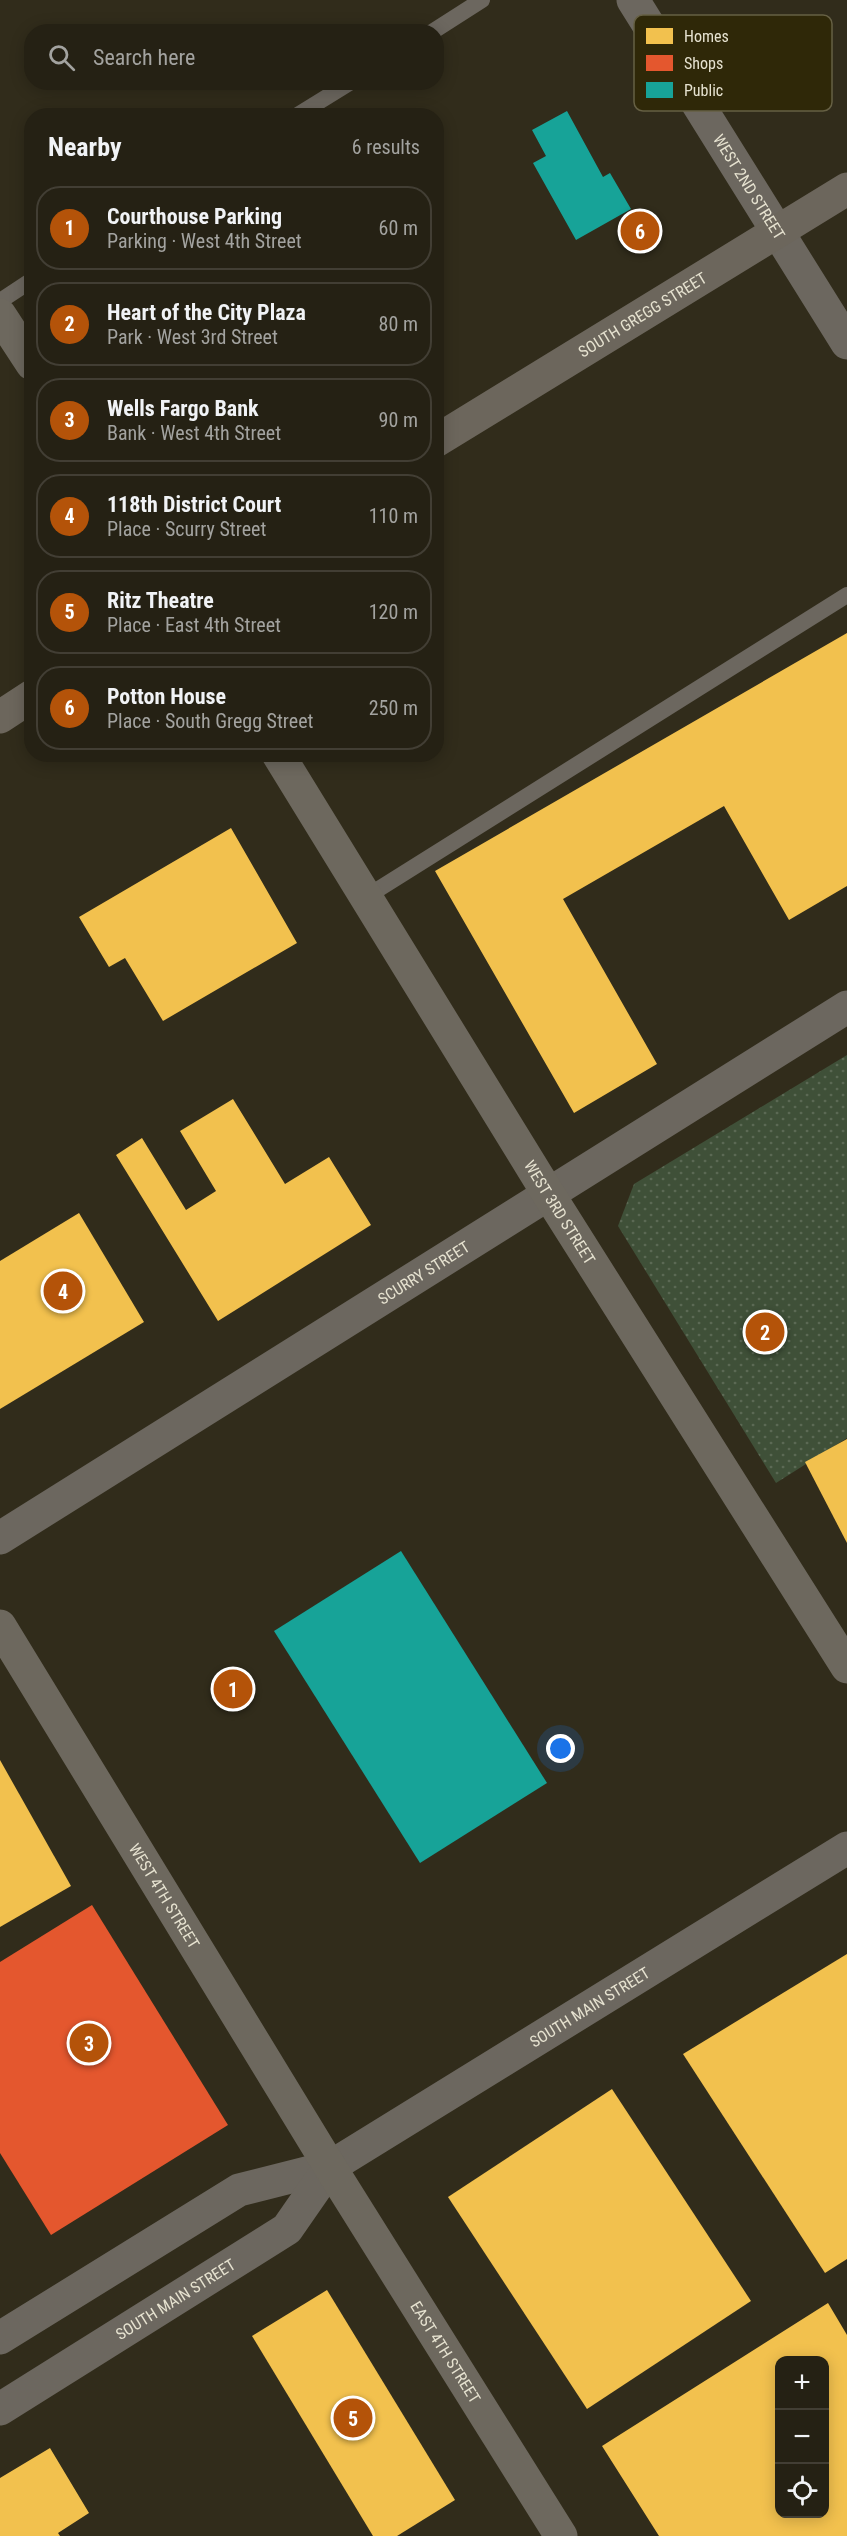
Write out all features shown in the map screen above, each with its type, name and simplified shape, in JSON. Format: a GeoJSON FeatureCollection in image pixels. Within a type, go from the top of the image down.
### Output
{"type":"FeatureCollection","features":[{"type":"Feature","properties":{"kind":"main road","name":"SOUTH GREGG STREET"},"geometry":{"type":"LineString","coordinates":[[444,436],[847,189]]}},
{"type":"Feature","properties":{"kind":"main road"},"geometry":{"type":"LineString","coordinates":[[0,315],[24,352]]}},
{"type":"Feature","properties":{"kind":"main road"},"geometry":{"type":"LineString","coordinates":[[0,717],[24,701]]}},
{"type":"Feature","properties":{"kind":"main road","name":"WEST 3RD STREET"},"geometry":{"type":"LineString","coordinates":[[283,762],[549,1195],[847,1667]]}},
{"type":"Feature","properties":{"kind":"main road","name":"WEST 4TH STREET"},"geometry":{"type":"LineString","coordinates":[[0,1626],[330,2167]]}},
{"type":"Feature","properties":{"kind":"main road","name":"EAST 4TH STREET"},"geometry":{"type":"LineString","coordinates":[[330,2167],[561,2536]]}},
{"type":"Feature","properties":{"kind":"street","name":"WEST 2ND STREET"},"geometry":{"type":"LineString","coordinates":[[633,0],[642,15]]}},
{"type":"Feature","properties":{"kind":"street","name":"WEST 2ND STREET"},"geometry":{"type":"LineString","coordinates":[[701,111],[847,344]]}},
{"type":"Feature","properties":{"kind":"street","name":"SCURRY STREET"},"geometry":{"type":"LineString","coordinates":[[0,1538],[847,1007]]}},
{"type":"Feature","properties":{"kind":"street","name":"SOUTH MAIN STREET"},"geometry":{"type":"LineString","coordinates":[[0,2338],[239,2190],[330,2167],[847,1848]]}},
{"type":"Feature","properties":{"kind":"street","name":"SOUTH MAIN STREET"},"geometry":{"type":"LineString","coordinates":[[0,2409],[287,2229],[330,2167]]}},
{"type":"Feature","properties":{"kind":"lane"},"geometry":{"type":"LineString","coordinates":[[444,24],[481,0]]}},
{"type":"Feature","properties":{"kind":"lane"},"geometry":{"type":"LineString","coordinates":[[309,108],[338,90]]}},
{"type":"Feature","properties":{"kind":"lane"},"geometry":{"type":"LineString","coordinates":[[0,301],[24,285]]}},
{"type":"Feature","properties":{"kind":"lane"},"geometry":{"type":"LineString","coordinates":[[366,897],[847,595]]}},
{"type":"Feature","properties":{"kind":"green space"},"geometry":{"type":"Polygon","coordinates":[[[847,1055],[847,1438],[776,1483],[618,1226],[634,1184],[847,1055]]]}},
{"type":"Feature","properties":{"kind":"building: Homes"},"geometry":{"type":"Polygon","coordinates":[[[847,633],[847,886],[789,920],[724,806],[563,899],[657,1064],[574,1113],[435,871],[847,633]]]}},
{"type":"Feature","properties":{"kind":"building: Homes"},"geometry":{"type":"Polygon","coordinates":[[[231,828],[297,943],[163,1021],[125,958],[109,967],[79,917],[231,828]]]}},
{"type":"Feature","properties":{"kind":"building: Homes"},"geometry":{"type":"Polygon","coordinates":[[[233,1099],[285,1184],[329,1157],[371,1225],[218,1321],[116,1155],[142,1138],[186,1210],[216,1191],[180,1131],[233,1099]]]}},
{"type":"Feature","properties":{"kind":"building: Homes"},"geometry":{"type":"Polygon","coordinates":[[[79,1213],[144,1322],[0,1409],[0,1261],[79,1213]]]}},
{"type":"Feature","properties":{"kind":"building: Homes"},"geometry":{"type":"Polygon","coordinates":[[[847,1439],[847,1543],[805,1462],[847,1439]]]}},
{"type":"Feature","properties":{"kind":"building: Homes"},"geometry":{"type":"Polygon","coordinates":[[[0,1760],[71,1886],[0,1927],[0,1760]]]}},
{"type":"Feature","properties":{"kind":"building: Homes"},"geometry":{"type":"Polygon","coordinates":[[[847,1954],[847,2259],[825,2273],[683,2054],[847,1954]]]}},
{"type":"Feature","properties":{"kind":"building: Homes"},"geometry":{"type":"Polygon","coordinates":[[[612,2089],[751,2301],[587,2409],[448,2197],[612,2089]]]}},
{"type":"Feature","properties":{"kind":"building: Homes"},"geometry":{"type":"Polygon","coordinates":[[[327,2290],[455,2500],[397,2536],[373,2536],[252,2336],[327,2290]]]}},
{"type":"Feature","properties":{"kind":"building: Homes"},"geometry":{"type":"Polygon","coordinates":[[[828,2303],[847,2335],[847,2536],[659,2536],[602,2446],[828,2303]]]}},
{"type":"Feature","properties":{"kind":"building: Homes"},"geometry":{"type":"Polygon","coordinates":[[[50,2448],[89,2513],[58,2533],[60,2536],[0,2536],[0,2478],[50,2448]]]}},
{"type":"Feature","properties":{"kind":"building: Shops"},"geometry":{"type":"Polygon","coordinates":[[[92,1905],[228,2125],[51,2235],[0,2153],[0,1962],[92,1905]]]}},
{"type":"Feature","properties":{"kind":"building: Public"},"geometry":{"type":"Polygon","coordinates":[[[567,111],[603,177],[610,173],[631,209],[576,240],[533,163],[546,156],[532,130],[567,111]]]}},
{"type":"Feature","properties":{"kind":"building: Public"},"geometry":{"type":"Polygon","coordinates":[[[401,1551],[547,1783],[420,1863],[274,1631],[401,1551]]]}},
{"type":"Feature","properties":{"kind":"place","name":"Potton House"},"geometry":{"type":"Point","coordinates":[640,231]}},
{"type":"Feature","properties":{"kind":"place","name":"118th District Court"},"geometry":{"type":"Point","coordinates":[63,1291]}},
{"type":"Feature","properties":{"kind":"place","name":"Heart of the City Plaza"},"geometry":{"type":"Point","coordinates":[765,1332]}},
{"type":"Feature","properties":{"kind":"place","name":"Courthouse Parking"},"geometry":{"type":"Point","coordinates":[233,1689]}},
{"type":"Feature","properties":{"kind":"place","name":"Wells Fargo Bank"},"geometry":{"type":"Point","coordinates":[89,2043]}},
{"type":"Feature","properties":{"kind":"place","name":"Ritz Theatre"},"geometry":{"type":"Point","coordinates":[353,2418]}}]}
